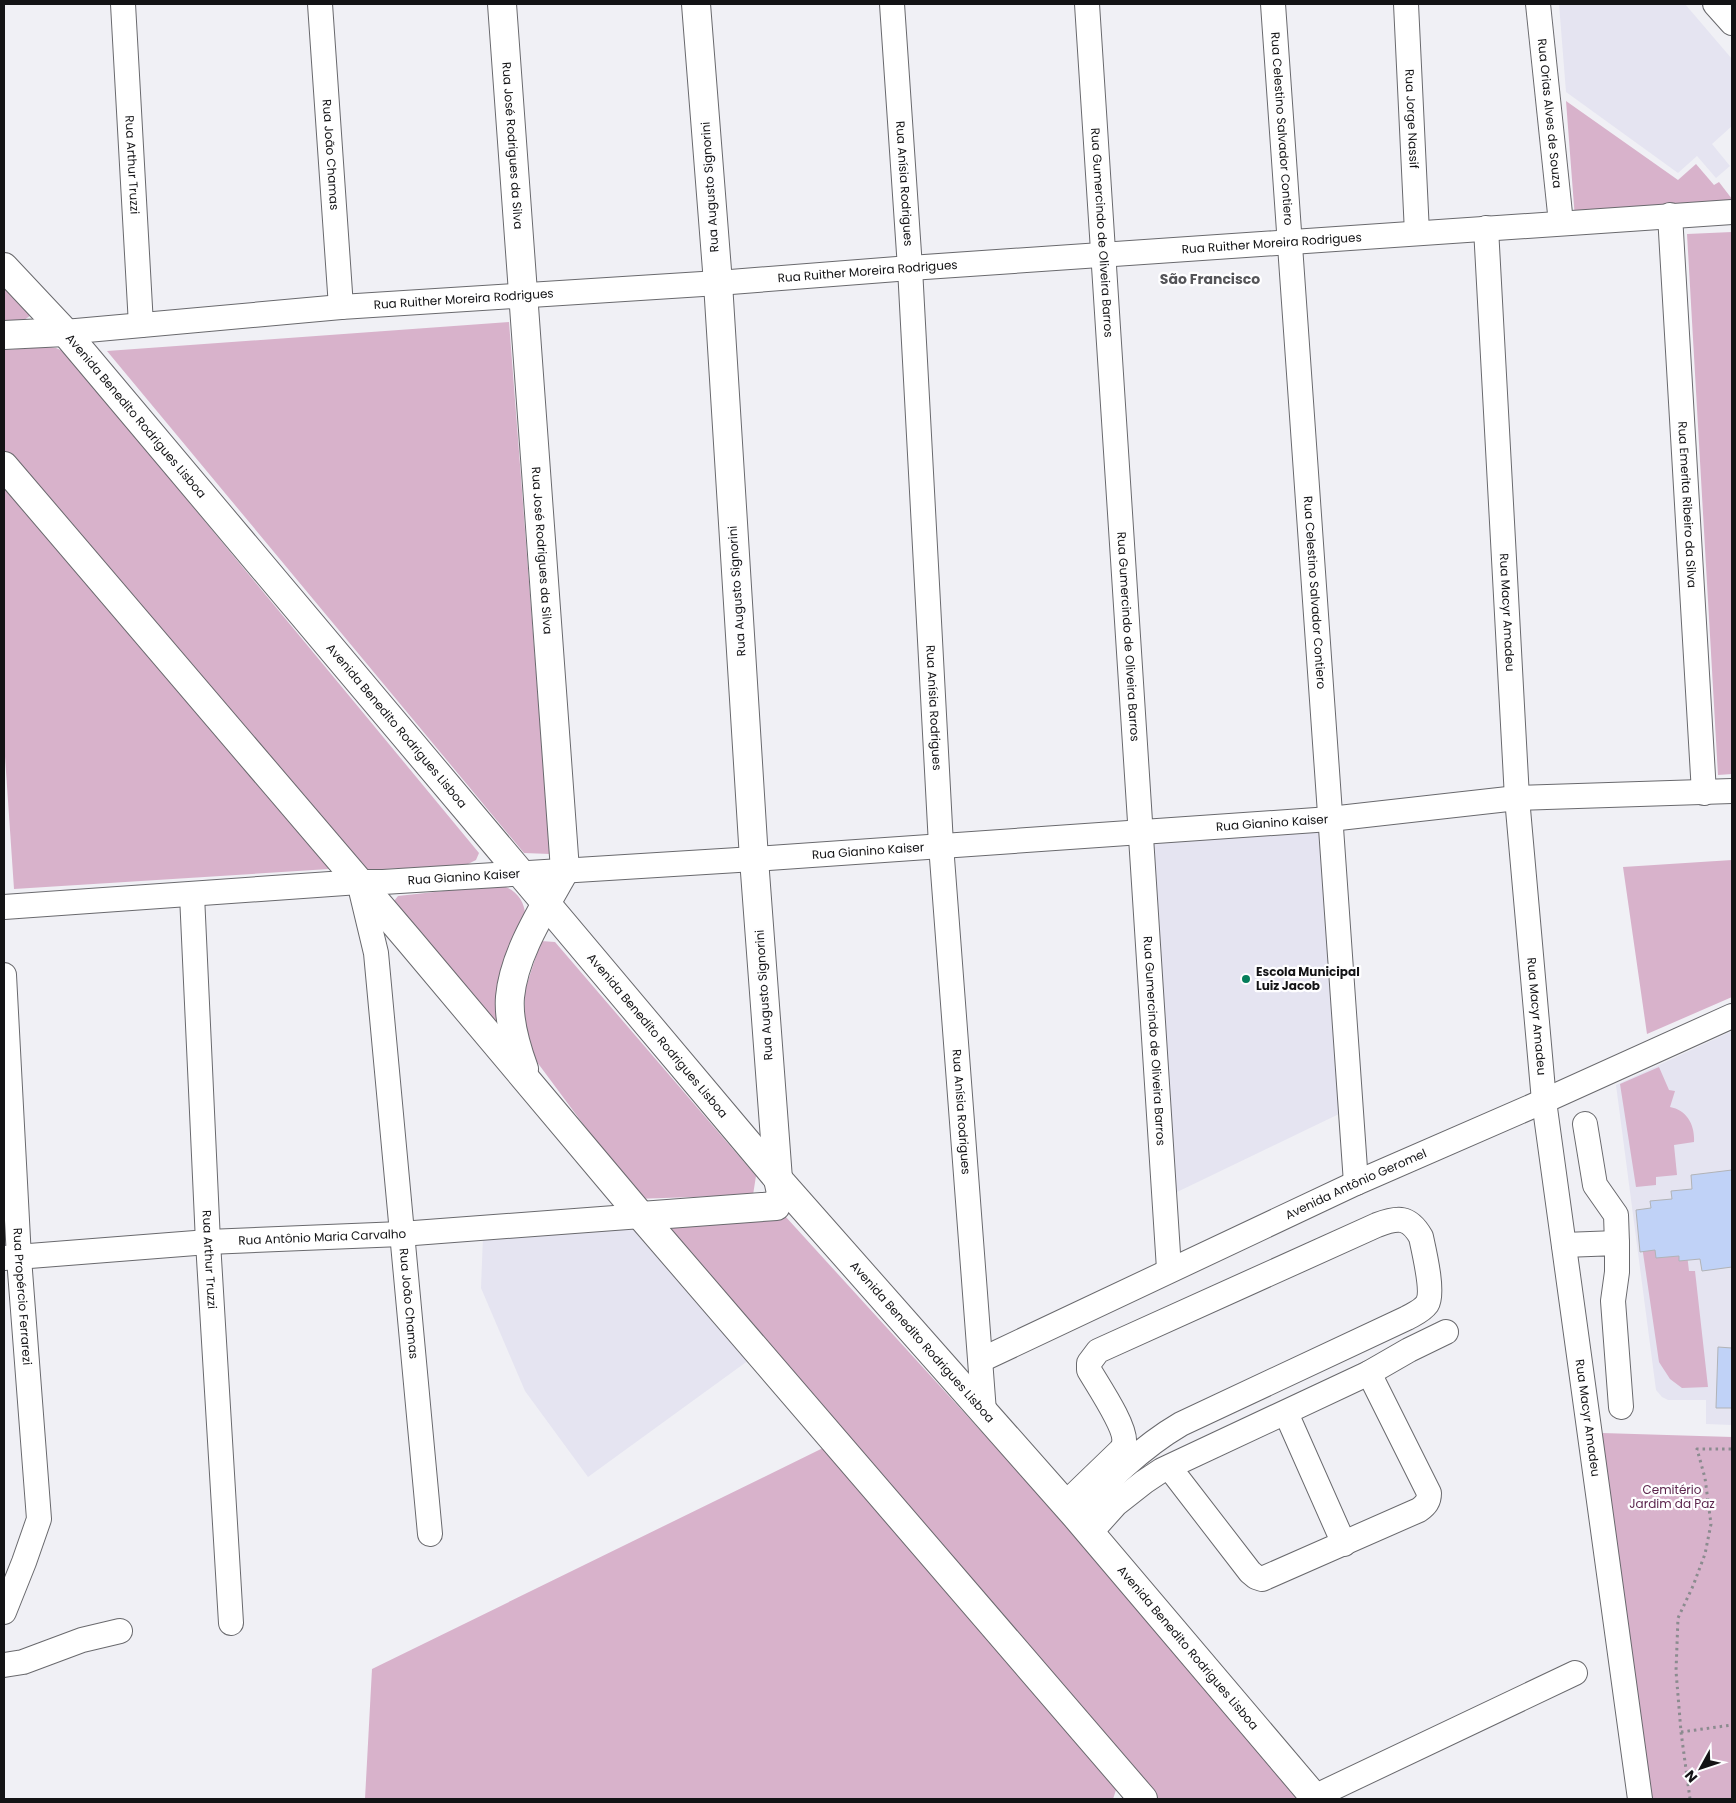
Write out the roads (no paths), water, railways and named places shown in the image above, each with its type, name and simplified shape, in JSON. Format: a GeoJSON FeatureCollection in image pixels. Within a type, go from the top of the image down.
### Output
{"type":"FeatureCollection","features":[{"type":"Feature","properties":{"kind":"main road","name":"Rua José Rodrigues da Silva"},"geometry":{"type":"LineString","coordinates":[[502,4],[564,870]]}},
{"type":"Feature","properties":{"kind":"main road","name":"Rua Augusto Signorini"},"geometry":{"type":"LineString","coordinates":[[641,1216],[776,1206],[781,1193],[778,1179],[754,859],[718,283],[696,4]]}},
{"type":"Feature","properties":{"kind":"main road","name":"Avenida Benedito Rodrigues Lisboa"},"geometry":{"type":"LineString","coordinates":[[4,267],[65,332],[778,1179],[1078,1519],[1315,1798]]}},
{"type":"Feature","properties":{"kind":"main road","name":"Rua Ruither Moreira Rodrigues"},"geometry":{"type":"LineString","coordinates":[[4,335],[65,332]]}},
{"type":"Feature","properties":{"kind":"main road"},"geometry":{"type":"LineString","coordinates":[[4,466],[529,1081],[641,1216],[1143,1799]]}},
{"type":"Feature","properties":{"kind":"main road"},"geometry":{"type":"LineString","coordinates":[[529,1081],[513,1031],[510,998],[516,965],[564,870]]}},
{"type":"Feature","properties":{"kind":"street","name":"Rua Arthur Truzzi"},"geometry":{"type":"LineString","coordinates":[[123,4],[141,325]]}},
{"type":"Feature","properties":{"kind":"street","name":"Rua João Chamas"},"geometry":{"type":"LineString","coordinates":[[320,4],[341,307]]}},
{"type":"Feature","properties":{"kind":"street","name":"Rua Anísia Rodrigues"},"geometry":{"type":"LineString","coordinates":[[892,4],[910,268],[941,845],[984,1412]]}},
{"type":"Feature","properties":{"kind":"street","name":"Rua Gumercindo de Oliveira Barros"},"geometry":{"type":"LineString","coordinates":[[1087,4],[1170,1269]]}},
{"type":"Feature","properties":{"kind":"street","name":"Rua Celestino Salvador Contiero"},"geometry":{"type":"LineString","coordinates":[[1273,4],[1356,1183]]}},
{"type":"Feature","properties":{"kind":"street","name":"Rua Jorge Nassif"},"geometry":{"type":"LineString","coordinates":[[1406,4],[1417,233]]}},
{"type":"Feature","properties":{"kind":"street","name":"Rua Orias Alves de Souza"},"geometry":{"type":"LineString","coordinates":[[1538,4],[1560,223]]}},
{"type":"Feature","properties":{"kind":"street"},"geometry":{"type":"LineString","coordinates":[[1715,4],[1732,23]]}},
{"type":"Feature","properties":{"kind":"street","name":"Rua Ruither Moreira Rodrigues"},"geometry":{"type":"LineString","coordinates":[[65,332],[341,307],[718,283],[910,268],[1732,212]]}},
{"type":"Feature","properties":{"kind":"street","name":"Rua Emerita Ribeiro da Silva"},"geometry":{"type":"LineString","coordinates":[[1670,215],[1704,793]]}},
{"type":"Feature","properties":{"kind":"street","name":"Rua Macyr Amadeu"},"geometry":{"type":"LineString","coordinates":[[1486,228],[1517,798],[1544,1101],[1640,1799]]}},
{"type":"Feature","properties":{"kind":"street","name":"Rua Gianino Kaiser"},"geometry":{"type":"LineString","coordinates":[[4,907],[359,882],[754,859],[1330,818],[1517,798],[1732,791]]}},
{"type":"Feature","properties":{"kind":"street","name":"Rua João Chamas"},"geometry":{"type":"LineString","coordinates":[[359,882],[376,953],[430,1534]]}},
{"type":"Feature","properties":{"kind":"street","name":"Rua Arthur Truzzi"},"geometry":{"type":"LineString","coordinates":[[192,895],[208,1242],[231,1623]]}},
{"type":"Feature","properties":{"kind":"street"},"geometry":{"type":"LineString","coordinates":[[376,953],[389,940],[408,939]]}},
{"type":"Feature","properties":{"kind":"street","name":"Rua Propércio Ferrarezi"},"geometry":{"type":"LineString","coordinates":[[4,975],[11,1258],[38,1519],[24,1562],[4,1612]]}},
{"type":"Feature","properties":{"kind":"street","name":"Avenida Antônio Geromel"},"geometry":{"type":"LineString","coordinates":[[981,1360],[1170,1269],[1356,1183],[1732,1016]]}},
{"type":"Feature","properties":{"kind":"street"},"geometry":{"type":"LineString","coordinates":[[1585,1124],[1595,1185],[1616,1215],[1617,1272],[1613,1301],[1620,1406]]}},
{"type":"Feature","properties":{"kind":"street","name":"Rua Antônio Maria Carvalho"},"geometry":{"type":"LineString","coordinates":[[11,1258],[208,1242],[401,1234],[641,1216]]}},
{"type":"Feature","properties":{"kind":"street"},"geometry":{"type":"LineString","coordinates":[[1078,1519],[1099,1481],[1124,1445],[1124,1436],[1117,1418],[1089,1370],[1089,1362],[1098,1352],[1377,1225],[1395,1220],[1404,1220],[1417,1230],[1421,1237],[1429,1291],[1427,1303],[1423,1309],[1416,1314],[1181,1424],[1145,1447],[1099,1481]]}},
{"type":"Feature","properties":{"kind":"street"},"geometry":{"type":"LineString","coordinates":[[1564,1245],[1617,1242]]}},
{"type":"Feature","properties":{"kind":"street"},"geometry":{"type":"LineString","coordinates":[[1078,1519],[1116,1504],[1144,1482],[1166,1469],[1369,1373],[1409,1350],[1446,1332]]}},
{"type":"Feature","properties":{"kind":"street"},"geometry":{"type":"LineString","coordinates":[[1166,1469],[1250,1572],[1262,1579],[1419,1510],[1429,1500],[1429,1493],[1369,1373]]}},
{"type":"Feature","properties":{"kind":"street"},"geometry":{"type":"LineString","coordinates":[[1286,1413],[1344,1544]]}},
{"type":"Feature","properties":{"kind":"street"},"geometry":{"type":"LineString","coordinates":[[4,1665],[23,1662],[82,1640],[120,1631]]}},
{"type":"Feature","properties":{"kind":"street"},"geometry":{"type":"LineString","coordinates":[[1315,1798],[1575,1673]]}},
{"type":"Feature","properties":{"kind":"place","name":"Escola Municipal Luiz Jacob"},"geometry":{"type":"Point","coordinates":[1246,979]}},
{"type":"Feature","properties":{"kind":"district","name":"São Francisco"},"geometry":{"type":"Point","coordinates":[1210,279]}},
{"type":"Feature","properties":{"kind":"park label","name":"Cemitério Jardim da Paz"},"geometry":{"type":"Point","coordinates":[1672,1497]}}]}
